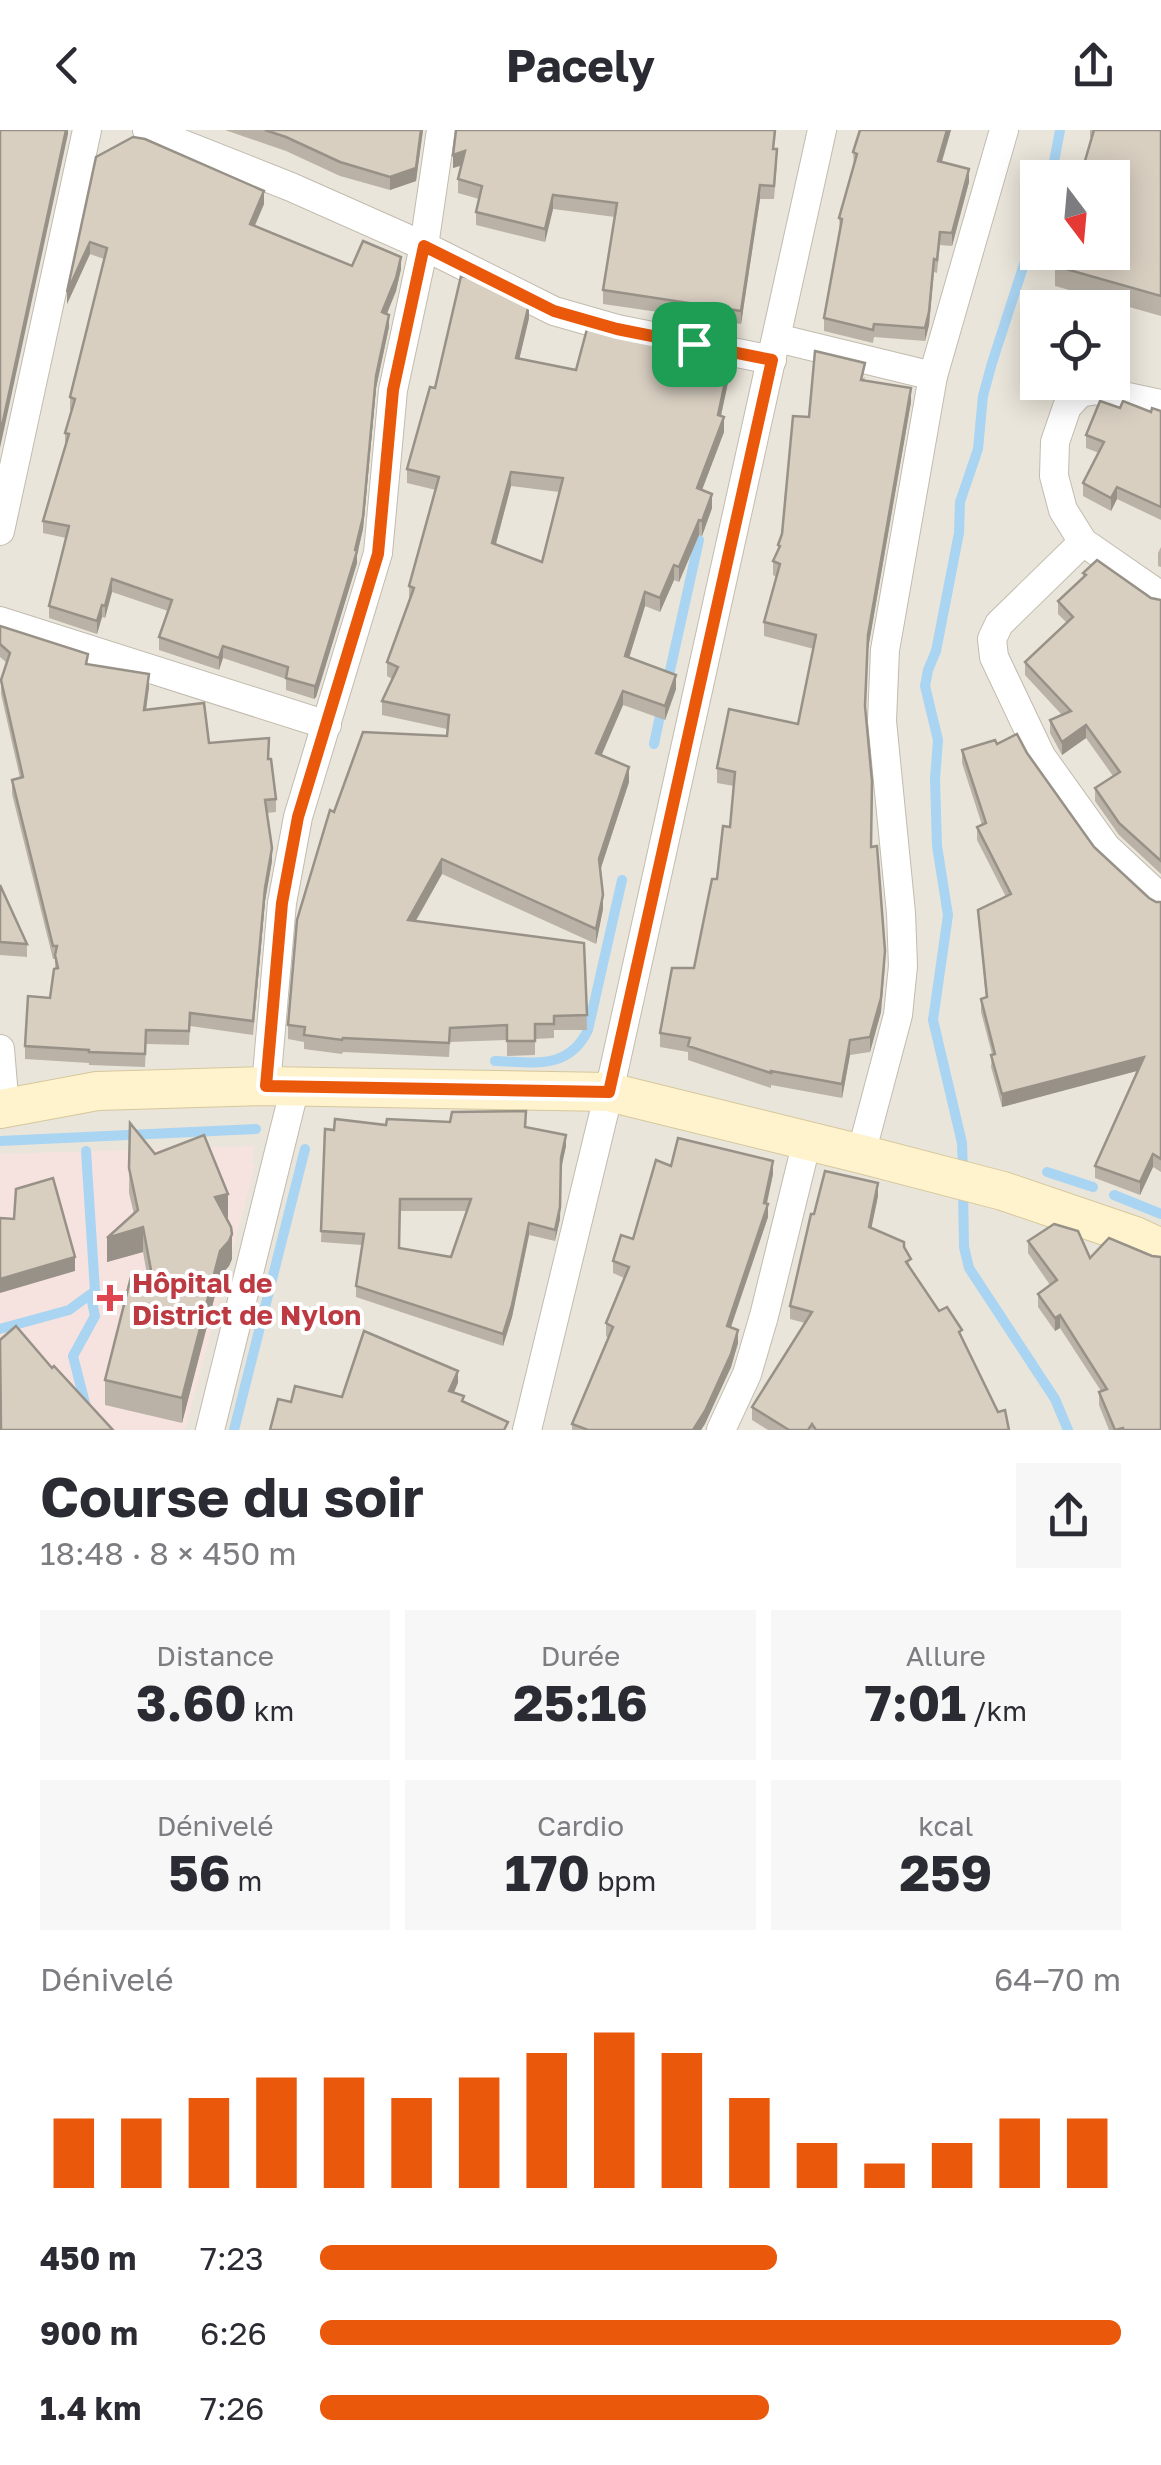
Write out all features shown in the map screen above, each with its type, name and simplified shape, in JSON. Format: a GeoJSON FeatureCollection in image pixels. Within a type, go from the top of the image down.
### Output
{"type":"FeatureCollection","features":[{"type":"Feature","properties":{"kind":"street"},"geometry":{"type":"LineString","coordinates":[[0,531],[87,130]]}},
{"type":"Feature","properties":{"kind":"street"},"geometry":{"type":"LineString","coordinates":[[147,130],[291,186],[554,311],[617,329],[774,349],[933,376]]}},
{"type":"Feature","properties":{"kind":"street"},"geometry":{"type":"LineString","coordinates":[[210,1430],[280,1086],[282,903],[298,817],[378,554],[393,390],[424,246],[441,130]]}},
{"type":"Feature","properties":{"kind":"street"},"geometry":{"type":"LineString","coordinates":[[527,1430],[609,1092],[822,130]]}},
{"type":"Feature","properties":{"kind":"street"},"geometry":{"type":"LineString","coordinates":[[873,1157],[903,966],[882,720],[885,650],[933,376],[1004,130]]}},
{"type":"Feature","properties":{"kind":"street"},"geometry":{"type":"LineString","coordinates":[[1161,404],[1095,390],[1080,394],[1067,407],[1054,442],[1054,476],[1063,510],[1084,542],[1161,596]]}},
{"type":"Feature","properties":{"kind":"street"},"geometry":{"type":"LineString","coordinates":[[1084,542],[999,624],[992,639],[994,657],[1041,756],[1106,847],[1161,898]]}},
{"type":"Feature","properties":{"kind":"street"},"geometry":{"type":"LineString","coordinates":[[0,621],[327,726]]}},
{"type":"Feature","properties":{"kind":"street"},"geometry":{"type":"LineString","coordinates":[[0,1049],[2,1109],[96,1091],[280,1086],[609,1092],[1003,1191],[1161,1248]]}},
{"type":"Feature","properties":{"kind":"street"},"geometry":{"type":"LineString","coordinates":[[721,1430],[747,1374],[760,1330],[806,1141]]}},
{"type":"Feature","properties":{"kind":"shaded area"},"geometry":{"type":"Polygon","coordinates":[[[0,130],[1161,130],[1161,1430],[0,1430],[0,130]]]}},
{"type":"Feature","properties":{"kind":"shaded area","name":"Hôpital de District de Nylon"},"geometry":{"type":"Polygon","coordinates":[[[255,1146],[255,1166],[185,1430],[0,1430],[0,1154],[255,1146]]]}},
{"type":"Feature","properties":{"kind":"building"},"geometry":{"type":"Polygon","coordinates":[[[0,130],[66,130],[0,435],[0,130]]]}},
{"type":"Feature","properties":{"kind":"building"},"geometry":{"type":"Polygon","coordinates":[[[265,130],[421,130],[416,168],[390,177],[340,162],[265,130]]]}},
{"type":"Feature","properties":{"kind":"building"},"geometry":{"type":"Polygon","coordinates":[[[456,130],[775,130],[774,186],[760,185],[741,311],[603,290],[617,203],[553,195],[545,229],[476,212],[482,186],[458,179],[465,151],[453,155],[456,130]]]}},
{"type":"Feature","properties":{"kind":"building"},"geometry":{"type":"Polygon","coordinates":[[[860,130],[947,130],[938,161],[969,169],[952,233],[940,232],[925,328],[874,324],[873,330],[824,318],[842,219],[839,218],[860,130]]]}},
{"type":"Feature","properties":{"kind":"building"},"geometry":{"type":"Polygon","coordinates":[[[1094,130],[1161,130],[1161,296],[1069,270],[1130,270],[1130,160],[1085,160],[1094,130]]]}},
{"type":"Feature","properties":{"kind":"building"},"geometry":{"type":"Polygon","coordinates":[[[133,137],[264,191],[250,224],[352,266],[363,241],[401,257],[382,312],[389,315],[376,376],[357,551],[314,686],[286,678],[288,667],[223,646],[219,658],[159,637],[172,600],[112,579],[97,621],[49,606],[69,526],[43,521],[69,434],[65,433],[75,399],[70,397],[107,248],[90,242],[67,292],[96,157],[133,137]]]}},
{"type":"Feature","properties":{"kind":"building"},"geometry":{"type":"Polygon","coordinates":[[[461,276],[484,281],[529,304],[516,358],[576,370],[587,329],[730,359],[718,415],[724,417],[697,488],[712,494],[679,567],[674,565],[660,598],[645,592],[625,656],[676,675],[665,706],[623,691],[596,753],[629,767],[599,859],[603,895],[596,929],[442,859],[408,920],[584,943],[587,1015],[554,1016],[554,1024],[535,1024],[535,1041],[507,1041],[507,1025],[450,1028],[449,1043],[342,1040],[304,1035],[305,1027],[288,1025],[297,920],[330,810],[334,812],[363,732],[447,736],[449,715],[382,701],[398,667],[387,662],[414,588],[409,586],[439,477],[407,469],[430,387],[435,388],[461,276]],[[511,472],[492,543],[542,562],[563,478],[511,472]]]}},
{"type":"Feature","properties":{"kind":"building"},"geometry":{"type":"Polygon","coordinates":[[[815,351],[865,363],[861,380],[911,388],[868,635],[865,706],[872,781],[871,847],[877,846],[885,951],[881,998],[870,1037],[850,1040],[842,1084],[771,1073],[688,1046],[690,1038],[660,1033],[672,968],[694,968],[712,879],[717,879],[723,826],[730,827],[735,772],[717,768],[729,709],[798,724],[816,635],[764,622],[780,564],[773,561],[782,534],[793,416],[809,417],[815,351]]]}},
{"type":"Feature","properties":{"kind":"building"},"geometry":{"type":"Polygon","coordinates":[[[1100,401],[1120,408],[1123,401],[1151,412],[1152,408],[1161,411],[1161,507],[1117,487],[1111,498],[1083,483],[1104,442],[1086,435],[1100,401]]]}},
{"type":"Feature","properties":{"kind":"building"},"geometry":{"type":"Polygon","coordinates":[[[1097,560],[1151,598],[1161,600],[1161,861],[1119,823],[1095,788],[1120,772],[1086,725],[1062,742],[1050,720],[1071,711],[1025,662],[1073,617],[1058,601],[1097,560]]]}},
{"type":"Feature","properties":{"kind":"building"},"geometry":{"type":"Polygon","coordinates":[[[0,626],[88,654],[86,664],[149,674],[144,710],[204,703],[209,743],[269,738],[268,759],[276,799],[265,800],[272,848],[253,1021],[190,1013],[189,1031],[146,1030],[145,1054],[25,1046],[28,996],[50,998],[54,969],[58,968],[57,946],[53,946],[12,780],[23,777],[1,680],[10,653],[0,644],[0,626]]]}},
{"type":"Feature","properties":{"kind":"building"},"geometry":{"type":"Polygon","coordinates":[[[1017,734],[1094,847],[1149,898],[1161,902],[1161,1159],[1153,1154],[1140,1182],[1095,1166],[1144,1057],[1002,1094],[991,1055],[995,1054],[981,999],[987,997],[978,910],[1011,894],[977,827],[986,823],[962,750],[995,740],[997,744],[1017,734]]]}},
{"type":"Feature","properties":{"kind":"building"},"geometry":{"type":"Polygon","coordinates":[[[0,885],[27,944],[0,942],[0,885]]]}},
{"type":"Feature","properties":{"kind":"building"},"geometry":{"type":"Polygon","coordinates":[[[526,1111],[525,1127],[566,1135],[555,1230],[529,1223],[503,1334],[356,1286],[364,1234],[321,1231],[325,1129],[334,1130],[335,1119],[386,1125],[387,1119],[450,1122],[452,1112],[526,1111]],[[400,1199],[399,1248],[451,1257],[471,1199],[400,1199]]]}},
{"type":"Feature","properties":{"kind":"building"},"geometry":{"type":"Polygon","coordinates":[[[130,1123],[155,1154],[204,1135],[228,1194],[215,1197],[232,1234],[220,1251],[182,1398],[105,1380],[131,1277],[153,1281],[143,1227],[107,1238],[138,1210],[129,1168],[130,1123]]]}},
{"type":"Feature","properties":{"kind":"building"},"geometry":{"type":"Polygon","coordinates":[[[678,1138],[773,1161],[764,1203],[768,1204],[727,1326],[738,1330],[731,1354],[693,1430],[588,1430],[572,1424],[613,1327],[606,1323],[629,1267],[613,1261],[621,1235],[633,1239],[656,1160],[671,1166],[678,1138]]]}},
{"type":"Feature","properties":{"kind":"building"},"geometry":{"type":"Polygon","coordinates":[[[825,1171],[878,1183],[869,1227],[904,1242],[911,1259],[906,1262],[939,1311],[947,1307],[962,1330],[959,1332],[998,1412],[1005,1410],[1009,1430],[816,1430],[812,1424],[808,1430],[789,1430],[752,1407],[812,1312],[790,1306],[825,1171]]]}},
{"type":"Feature","properties":{"kind":"building"},"geometry":{"type":"Polygon","coordinates":[[[53,1178],[75,1257],[0,1279],[0,1218],[14,1219],[16,1189],[53,1178]]]}},
{"type":"Feature","properties":{"kind":"building"},"geometry":{"type":"Polygon","coordinates":[[[1054,1224],[1078,1231],[1090,1258],[1109,1238],[1161,1257],[1161,1430],[1115,1430],[1099,1392],[1107,1389],[1060,1315],[1055,1318],[1038,1294],[1057,1280],[1028,1241],[1054,1224]]]}},
{"type":"Feature","properties":{"kind":"building"},"geometry":{"type":"Polygon","coordinates":[[[16,1326],[113,1430],[1,1430],[0,1340],[16,1326]]]}},
{"type":"Feature","properties":{"kind":"building"},"geometry":{"type":"Polygon","coordinates":[[[364,1331],[458,1371],[449,1391],[508,1422],[504,1430],[270,1430],[278,1399],[291,1402],[295,1386],[342,1397],[364,1331]]]}},
{"type":"Feature","properties":{"kind":"waterway"},"geometry":{"type":"LineString","coordinates":[[1054,160],[1060,130]]}},
{"type":"Feature","properties":{"kind":"waterway"},"geometry":{"type":"LineString","coordinates":[[963,1173],[962,1143],[933,1020],[948,915],[937,846],[938,740],[925,686],[936,651],[959,533],[960,502],[978,449],[983,396],[1022,270]]}},
{"type":"Feature","properties":{"kind":"waterway"},"geometry":{"type":"LineString","coordinates":[[667,684],[699,540]]}},
{"type":"Feature","properties":{"kind":"waterway"},"geometry":{"type":"LineString","coordinates":[[654,744],[662,706]]}},
{"type":"Feature","properties":{"kind":"waterway"},"geometry":{"type":"LineString","coordinates":[[495,1061],[548,1061],[560,1058],[580,1043],[588,1030],[622,880]]}},
{"type":"Feature","properties":{"kind":"waterway"},"geometry":{"type":"LineString","coordinates":[[0,1141],[256,1129]]}},
{"type":"Feature","properties":{"kind":"waterway"},"geometry":{"type":"LineString","coordinates":[[234,1430],[305,1149]]}},
{"type":"Feature","properties":{"kind":"waterway"},"geometry":{"type":"LineString","coordinates":[[0,1329],[69,1310],[95,1291],[86,1151]]}},
{"type":"Feature","properties":{"kind":"waterway"},"geometry":{"type":"LineString","coordinates":[[1047,1172],[1093,1187]]}},
{"type":"Feature","properties":{"kind":"waterway"},"geometry":{"type":"LineString","coordinates":[[963,1190],[964,1247],[969,1268],[1055,1399],[1068,1430]]}},
{"type":"Feature","properties":{"kind":"waterway"},"geometry":{"type":"LineString","coordinates":[[1114,1195],[1161,1214]]}},
{"type":"Feature","properties":{"kind":"waterway"},"geometry":{"type":"LineString","coordinates":[[91,1297],[95,1316],[73,1356],[88,1415],[100,1430]]}},
{"type":"Feature","properties":{"kind":"place","name":"Hôpital de District de Nylon"},"geometry":{"type":"Point","coordinates":[110,1298]}},
{"type":"Feature","properties":{"kind":"route"},"geometry":{"type":"LineString","coordinates":[[424,246],[554,311],[617,329],[694,344],[772,360],[609,1092],[266,1086],[282,903],[298,817],[378,554],[393,390],[424,246]]}}]}
